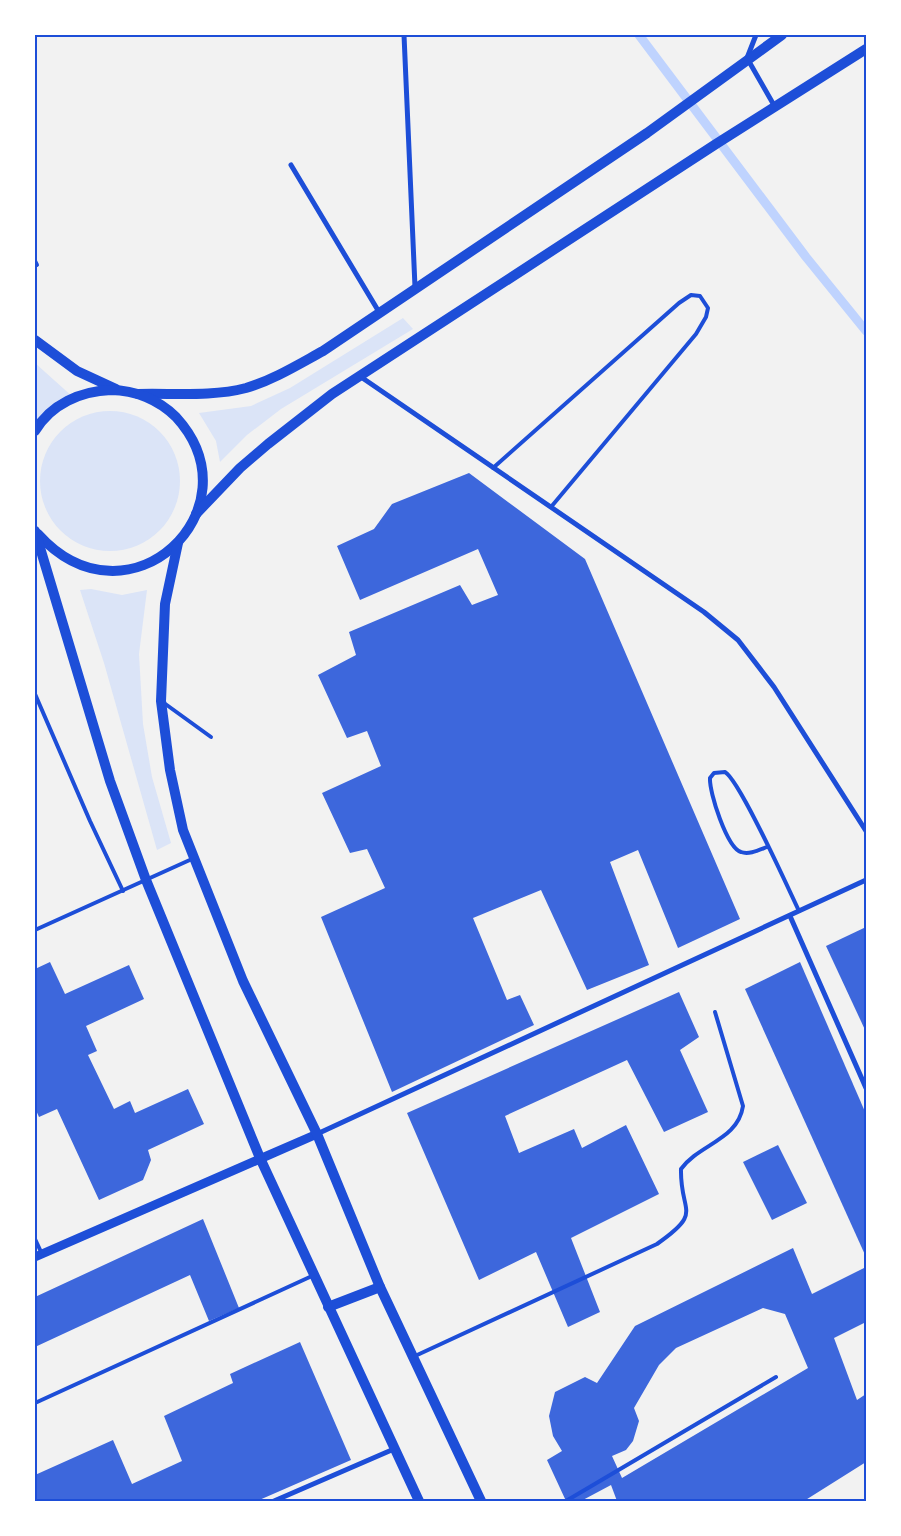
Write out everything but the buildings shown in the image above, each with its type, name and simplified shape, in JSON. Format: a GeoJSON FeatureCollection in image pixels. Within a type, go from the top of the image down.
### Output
{"type":"FeatureCollection","features":[{"type":"Feature","properties":{"kind":"main road"},"geometry":{"type":"LineString","coordinates":[[35,340],[77,371],[119,390],[138,394],[199,393],[245,388],[271,378],[323,351],[415,287],[647,133],[747,58],[782,35]]}},
{"type":"Feature","properties":{"kind":"main road"},"geometry":{"type":"LineString","coordinates":[[35,531],[51,548],[70,562],[100,570],[115,572],[138,568],[160,558],[178,543],[196,514],[240,468],[296,420],[674,171],[866,49]]}},
{"type":"Feature","properties":{"kind":"main road"},"geometry":{"type":"LineString","coordinates":[[35,431],[55,409],[74,397],[96,391],[119,390]]}},
{"type":"Feature","properties":{"kind":"main road"},"geometry":{"type":"LineString","coordinates":[[138,394],[170,412],[193,441],[200,459],[202,477],[196,514]]}},
{"type":"Feature","properties":{"kind":"main road"},"geometry":{"type":"LineString","coordinates":[[35,531],[110,781],[146,880],[260,1158],[420,1501]]}},
{"type":"Feature","properties":{"kind":"main road"},"geometry":{"type":"LineString","coordinates":[[178,543],[165,604],[161,701],[170,770],[183,830],[243,981],[317,1134],[380,1287],[482,1501]]}},
{"type":"Feature","properties":{"kind":"main road"},"geometry":{"type":"LineString","coordinates":[[328,1307],[380,1287]]}},
{"type":"Feature","properties":{"kind":"street"},"geometry":{"type":"LineString","coordinates":[[404,35],[415,287]]}},
{"type":"Feature","properties":{"kind":"street"},"geometry":{"type":"LineString","coordinates":[[756,35],[747,58],[775,107]]}},
{"type":"Feature","properties":{"kind":"street"},"geometry":{"type":"LineString","coordinates":[[291,165],[379,312]]}},
{"type":"Feature","properties":{"kind":"street"},"geometry":{"type":"LineString","coordinates":[[360,377],[704,612],[738,640],[774,687],[866,831]]}},
{"type":"Feature","properties":{"kind":"street"},"geometry":{"type":"LineString","coordinates":[[38,1256],[317,1134],[866,880]]}},
{"type":"Feature","properties":{"kind":"street"},"geometry":{"type":"LineString","coordinates":[[790,916],[866,1088]]}},
{"type":"Feature","properties":{"kind":"street"},"geometry":{"type":"LineString","coordinates":[[274,1501],[395,1449]]}},
{"type":"Feature","properties":{"kind":"lane"},"geometry":{"type":"LineString","coordinates":[[493,468],[679,303],[691,296],[700,296],[708,308],[706,317],[696,334],[551,507]]}},
{"type":"Feature","properties":{"kind":"lane"},"geometry":{"type":"LineString","coordinates":[[35,694],[90,821],[123,891]]}},
{"type":"Feature","properties":{"kind":"lane"},"geometry":{"type":"LineString","coordinates":[[161,701],[211,737]]}},
{"type":"Feature","properties":{"kind":"lane"},"geometry":{"type":"LineString","coordinates":[[767,847],[748,853],[741,852],[730,843],[712,792],[710,778],[714,773],[725,772],[730,775],[767,847],[799,911]]}},
{"type":"Feature","properties":{"kind":"lane"},"geometry":{"type":"LineString","coordinates":[[35,930],[195,857]]}},
{"type":"Feature","properties":{"kind":"lane"},"geometry":{"type":"LineString","coordinates":[[413,1357],[657,1244],[683,1224],[688,1212],[681,1169],[694,1154],[733,1130],[742,1114],[743,1106],[715,1012]]}},
{"type":"Feature","properties":{"kind":"lane"},"geometry":{"type":"LineString","coordinates":[[35,1239],[38,1256]]}},
{"type":"Feature","properties":{"kind":"lane"},"geometry":{"type":"LineString","coordinates":[[35,1403],[314,1275]]}},
{"type":"Feature","properties":{"kind":"lane"},"geometry":{"type":"LineString","coordinates":[[566,1501],[776,1377]]}},
{"type":"Feature","properties":{"kind":"shaded area"},"geometry":{"type":"Polygon","coordinates":[[[403,318],[413,329],[281,409],[247,435],[220,462],[216,441],[199,413],[251,406],[290,388],[403,318]]]}},
{"type":"Feature","properties":{"kind":"shaded area"},"geometry":{"type":"Polygon","coordinates":[[[35,363],[74,398],[35,424],[35,363]]]}},
{"type":"Feature","properties":{"kind":"shaded area"},"geometry":{"type":"Polygon","coordinates":[[[110,411],[137,417],[149,423],[159,432],[168,442],[174,454],[180,481],[174,508],[168,520],[159,530],[149,539],[137,545],[110,551],[83,545],[71,539],[61,530],[52,520],[46,508],[40,481],[46,454],[52,442],[61,432],[71,423],[83,417],[110,411]]]}},
{"type":"Feature","properties":{"kind":"shaded area"},"geometry":{"type":"Polygon","coordinates":[[[91,589],[122,595],[147,590],[139,654],[143,724],[152,777],[171,843],[157,850],[104,663],[80,590],[91,589]]]}},
{"type":"Feature","properties":{"kind":"waterway"},"geometry":{"type":"LineString","coordinates":[[639,35],[806,257],[866,331]]}}]}
